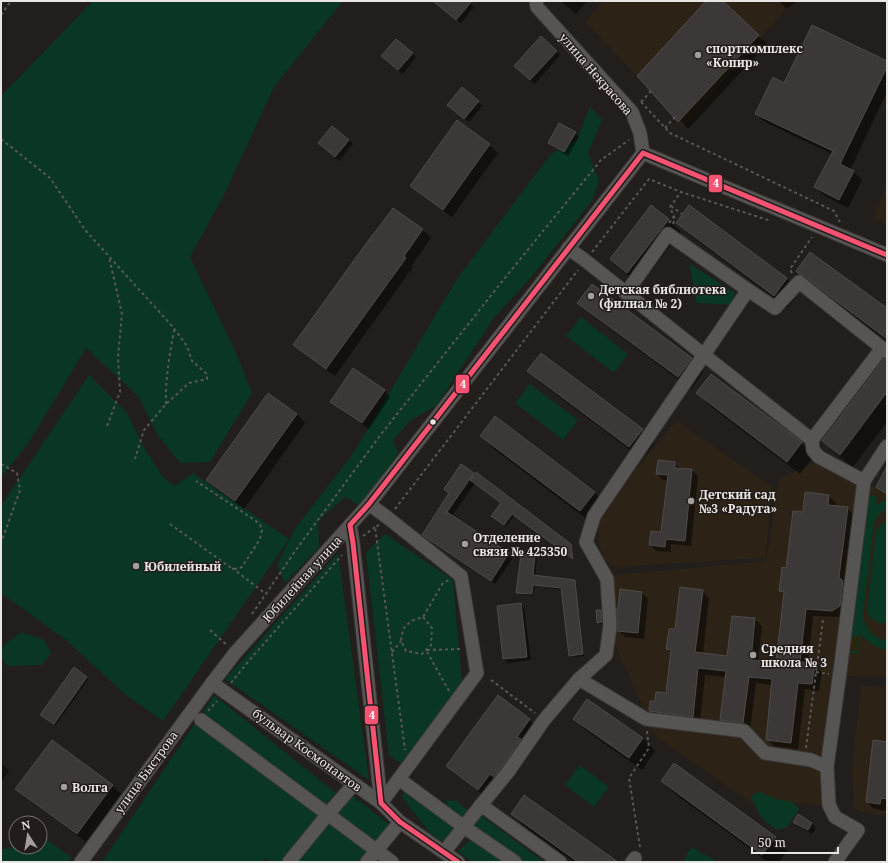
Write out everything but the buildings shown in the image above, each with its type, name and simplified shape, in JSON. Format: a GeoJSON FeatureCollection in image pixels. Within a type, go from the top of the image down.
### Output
{"type":"FeatureCollection","features":[{"type":"Feature","properties":{"kind":"street","name":"улица Некрасова"},"geometry":{"type":"LineString","coordinates":[[536,1],[537,6],[632,112],[640,133],[643,153]]}},
{"type":"Feature","properties":{"kind":"street","name":"Юбилейная улица"},"geometry":{"type":"LineString","coordinates":[[212,682],[235,653],[369,504],[643,153]]}},
{"type":"Feature","properties":{"kind":"street"},"geometry":{"type":"LineString","coordinates":[[643,153],[887,255]]}},
{"type":"Feature","properties":{"kind":"street"},"geometry":{"type":"LineString","coordinates":[[626,293],[668,229],[748,290],[775,308],[799,282],[884,350],[812,440],[813,450],[819,457],[864,481]]}},
{"type":"Feature","properties":{"kind":"street"},"geometry":{"type":"LineString","coordinates":[[568,248],[812,440]]}},
{"type":"Feature","properties":{"kind":"street"},"geometry":{"type":"LineString","coordinates":[[449,858],[464,827],[508,772],[544,720],[579,679],[606,655],[610,626],[607,579],[586,542],[594,516],[748,290]]}},
{"type":"Feature","properties":{"kind":"street"},"geometry":{"type":"LineString","coordinates":[[835,862],[858,830],[835,817],[829,805],[827,766],[841,670],[864,481],[887,446]]}},
{"type":"Feature","properties":{"kind":"street"},"geometry":{"type":"LineString","coordinates":[[369,504],[461,576],[477,672],[381,803]]}},
{"type":"Feature","properties":{"kind":"street"},"geometry":{"type":"LineString","coordinates":[[350,525],[381,803]]}},
{"type":"Feature","properties":{"kind":"street"},"geometry":{"type":"LineString","coordinates":[[579,679],[646,720],[744,731],[765,753],[811,760],[827,766]]}},
{"type":"Feature","properties":{"kind":"street","name":"бульвар Космонавтов"},"geometry":{"type":"LineString","coordinates":[[212,682],[381,803],[400,822],[449,858]]}},
{"type":"Feature","properties":{"kind":"street","name":"улица Быстрова"},"geometry":{"type":"LineString","coordinates":[[81,862],[212,682]]}},
{"type":"Feature","properties":{"kind":"street"},"geometry":{"type":"LineString","coordinates":[[201,720],[392,862]]}},
{"type":"Feature","properties":{"kind":"street"},"geometry":{"type":"LineString","coordinates":[[399,779],[464,827],[515,862]]}},
{"type":"Feature","properties":{"kind":"street"},"geometry":{"type":"LineString","coordinates":[[289,862],[354,784]]}},
{"type":"Feature","properties":{"kind":"street"},"geometry":{"type":"LineString","coordinates":[[481,805],[560,862]]}},
{"type":"Feature","properties":{"kind":"street"},"geometry":{"type":"LineString","coordinates":[[367,862],[400,822]]}},
{"type":"Feature","properties":{"kind":"path"},"geometry":{"type":"LineString","coordinates":[[1,15],[11,1]]}},
{"type":"Feature","properties":{"kind":"path"},"geometry":{"type":"LineString","coordinates":[[641,102],[651,92]]}},
{"type":"Feature","properties":{"kind":"path"},"geometry":{"type":"LineString","coordinates":[[637,98],[670,133],[834,211]]}},
{"type":"Feature","properties":{"kind":"path"},"geometry":{"type":"LineString","coordinates":[[665,128],[675,117]]}},
{"type":"Feature","properties":{"kind":"path"},"geometry":{"type":"LineString","coordinates":[[250,617],[298,547],[382,434],[522,256],[601,160],[640,133]]}},
{"type":"Feature","properties":{"kind":"path"},"geometry":{"type":"LineString","coordinates":[[1,139],[50,178],[86,231],[173,327],[187,346],[192,361],[207,374],[207,379],[189,383],[166,404],[144,430],[135,459]]}},
{"type":"Feature","properties":{"kind":"path"},"geometry":{"type":"LineString","coordinates":[[406,755],[375,527],[388,518],[649,179],[680,192],[777,223]]}},
{"type":"Feature","properties":{"kind":"path"},"geometry":{"type":"LineString","coordinates":[[668,229],[675,219],[670,207],[680,192]]}},
{"type":"Feature","properties":{"kind":"path"},"geometry":{"type":"LineString","coordinates":[[671,206],[682,214]]}},
{"type":"Feature","properties":{"kind":"path"},"geometry":{"type":"LineString","coordinates":[[668,229],[674,216]]}},
{"type":"Feature","properties":{"kind":"path"},"geometry":{"type":"LineString","coordinates":[[799,282],[790,269],[814,235]]}},
{"type":"Feature","properties":{"kind":"path"},"geometry":{"type":"LineString","coordinates":[[107,426],[120,392],[118,357],[122,314],[108,255]]}},
{"type":"Feature","properties":{"kind":"path"},"geometry":{"type":"LineString","coordinates":[[166,404],[170,350],[175,329],[173,327]]}},
{"type":"Feature","properties":{"kind":"path"},"geometry":{"type":"LineString","coordinates":[[1,464],[17,473],[20,490],[1,544]]}},
{"type":"Feature","properties":{"kind":"path"},"geometry":{"type":"LineString","coordinates":[[196,481],[256,521],[262,530],[260,539],[242,567],[236,569],[230,567]]}},
{"type":"Feature","properties":{"kind":"path"},"geometry":{"type":"LineString","coordinates":[[170,524],[266,594]]}},
{"type":"Feature","properties":{"kind":"path"},"geometry":{"type":"LineString","coordinates":[[392,653],[401,641],[403,630],[411,621],[423,617],[443,582],[461,576]]}},
{"type":"Feature","properties":{"kind":"path"},"geometry":{"type":"LineString","coordinates":[[401,641],[406,651],[422,654],[431,645],[432,628],[423,617]]}},
{"type":"Feature","properties":{"kind":"path"},"geometry":{"type":"LineString","coordinates":[[805,759],[823,620]]}},
{"type":"Feature","properties":{"kind":"path"},"geometry":{"type":"LineString","coordinates":[[210,630],[230,646]]}},
{"type":"Feature","properties":{"kind":"path"},"geometry":{"type":"LineString","coordinates":[[426,650],[474,649]]}},
{"type":"Feature","properties":{"kind":"path"},"geometry":{"type":"LineString","coordinates":[[426,650],[455,703]]}},
{"type":"Feature","properties":{"kind":"path"},"geometry":{"type":"LineString","coordinates":[[491,680],[544,720]]}},
{"type":"Feature","properties":{"kind":"path"},"geometry":{"type":"LineString","coordinates":[[634,860],[641,851],[629,778],[649,748],[646,720]]}},
{"type":"Feature","properties":{"kind":"shaded area"},"geometry":{"type":"Polygon","coordinates":[[[603,1],[706,1],[637,76],[585,22],[603,1]]]}},
{"type":"Feature","properties":{"kind":"shaded area"},"geometry":{"type":"Polygon","coordinates":[[[723,1],[793,1],[684,127],[678,122],[759,35],[723,1]]]}},
{"type":"Feature","properties":{"kind":"shaded area"},"geometry":{"type":"Polygon","coordinates":[[[887,187],[887,223],[873,217],[887,187]]]}},
{"type":"Feature","properties":{"kind":"shaded area","name":"Детский сад №3 «Радуга»"},"geometry":{"type":"Polygon","coordinates":[[[676,421],[773,487],[765,558],[615,567],[605,559],[599,544],[598,516],[676,421]]]}},
{"type":"Feature","properties":{"kind":"shaded area","name":"Средняя школа № 3"},"geometry":{"type":"Polygon","coordinates":[[[818,460],[875,487],[887,466],[887,677],[848,676],[834,761],[821,805],[792,803],[767,813],[656,737],[610,634],[614,575],[766,561],[779,479],[818,460]]]}},
{"type":"Feature","properties":{"kind":"shaded area"},"geometry":{"type":"Polygon","coordinates":[[[861,686],[887,687],[887,816],[876,815],[854,809],[852,771],[861,686]]]}},
{"type":"Feature","properties":{"kind":"green space"},"geometry":{"type":"Polygon","coordinates":[[[93,1],[343,1],[274,87],[224,195],[190,257],[237,355],[252,393],[210,462],[180,463],[157,434],[139,397],[86,348],[28,444],[1,477],[1,96],[93,1]]]}},
{"type":"Feature","properties":{"kind":"green space"},"geometry":{"type":"Polygon","coordinates":[[[590,106],[602,120],[588,153],[599,181],[592,201],[532,276],[493,319],[437,405],[410,421],[393,440],[398,452],[361,506],[345,497],[318,521],[319,547],[285,583],[277,565],[294,530],[354,452],[457,279],[551,154],[577,140],[590,106]]]}},
{"type":"Feature","properties":{"kind":"green space"},"geometry":{"type":"Polygon","coordinates":[[[689,263],[735,293],[730,305],[697,303],[689,263]]]}},
{"type":"Feature","properties":{"kind":"green space"},"geometry":{"type":"Polygon","coordinates":[[[581,317],[628,354],[614,373],[566,336],[581,317]]]}},
{"type":"Feature","properties":{"kind":"green space","name":"Юбилейный"},"geometry":{"type":"Polygon","coordinates":[[[89,375],[127,413],[142,444],[163,477],[175,486],[193,473],[289,539],[163,721],[126,695],[65,639],[1,593],[1,506],[89,375]]]}},
{"type":"Feature","properties":{"kind":"green space"},"geometry":{"type":"Polygon","coordinates":[[[530,384],[578,420],[563,440],[515,403],[530,384]]]}},
{"type":"Feature","properties":{"kind":"green space"},"geometry":{"type":"Polygon","coordinates":[[[868,495],[877,496],[876,505],[887,499],[887,508],[879,514],[874,524],[863,616],[864,621],[871,633],[882,640],[887,641],[887,650],[872,645],[861,634],[858,654],[850,653],[868,495]]]}},
{"type":"Feature","properties":{"kind":"green space"},"geometry":{"type":"Polygon","coordinates":[[[887,521],[887,624],[877,622],[872,619],[867,610],[876,531],[881,524],[887,521]]]}},
{"type":"Feature","properties":{"kind":"green space"},"geometry":{"type":"Polygon","coordinates":[[[385,534],[453,580],[462,682],[403,765],[389,755],[366,553],[385,534]]]}},
{"type":"Feature","properties":{"kind":"green space"},"geometry":{"type":"Polygon","coordinates":[[[338,553],[369,780],[225,679],[338,553]]]}},
{"type":"Feature","properties":{"kind":"green space"},"geometry":{"type":"Polygon","coordinates":[[[21,632],[44,640],[51,653],[42,665],[7,666],[1,657],[1,648],[21,632]]]}},
{"type":"Feature","properties":{"kind":"green space"},"geometry":{"type":"Polygon","coordinates":[[[214,695],[336,793],[283,862],[271,862],[266,858],[263,862],[102,862],[214,695]]]}},
{"type":"Feature","properties":{"kind":"green space"},"geometry":{"type":"Polygon","coordinates":[[[580,765],[609,787],[594,807],[565,785],[580,765]]]}},
{"type":"Feature","properties":{"kind":"green space"},"geometry":{"type":"Polygon","coordinates":[[[405,790],[433,809],[455,830],[446,844],[430,833],[402,797],[405,790]]]}},
{"type":"Feature","properties":{"kind":"green space"},"geometry":{"type":"Polygon","coordinates":[[[757,791],[776,799],[793,802],[799,809],[787,827],[777,830],[763,820],[751,797],[757,791]]]}},
{"type":"Feature","properties":{"kind":"green space"},"geometry":{"type":"Polygon","coordinates":[[[349,793],[390,825],[362,862],[295,862],[349,793]]]}},
{"type":"Feature","properties":{"kind":"green space"},"geometry":{"type":"Polygon","coordinates":[[[445,800],[457,801],[471,813],[465,821],[449,807],[445,800]]]}},
{"type":"Feature","properties":{"kind":"green space"},"geometry":{"type":"Polygon","coordinates":[[[482,816],[544,862],[523,862],[473,826],[474,818],[482,816]]]}},
{"type":"Feature","properties":{"kind":"green space"},"geometry":{"type":"Polygon","coordinates":[[[48,840],[72,858],[68,862],[1,862],[1,850],[8,848],[8,855],[48,855],[48,840]]]}},
{"type":"Feature","properties":{"kind":"green space"},"geometry":{"type":"Polygon","coordinates":[[[470,840],[503,862],[472,862],[458,851],[470,840]]]}},
{"type":"Feature","properties":{"kind":"green space"},"geometry":{"type":"Polygon","coordinates":[[[691,847],[718,862],[683,862],[691,847]]]}},
{"type":"Feature","properties":{"kind":"sand"},"geometry":{"type":"Polygon","coordinates":[[[853,636],[859,636],[857,651],[851,651],[853,636]]]}},
{"type":"Feature","properties":{"kind":"transit line","name":"4"},"geometry":{"type":"LineString","coordinates":[[458,862],[400,822],[381,803],[350,525],[369,504],[643,153],[887,255]]}},
{"type":"Feature","properties":{"kind":"place","name":"спорткомплекс «Копир»"},"geometry":{"type":"Point","coordinates":[698,55]}},
{"type":"Feature","properties":{"kind":"place","name":"Детская библиотека (филиал № 2)"},"geometry":{"type":"Point","coordinates":[591,296]}},
{"type":"Feature","properties":{"kind":"place","name":"Детский сад №3 «Радуга»"},"geometry":{"type":"Point","coordinates":[691,501]}},
{"type":"Feature","properties":{"kind":"place","name":"Отделение связи № 425350"},"geometry":{"type":"Point","coordinates":[465,544]}},
{"type":"Feature","properties":{"kind":"place","name":"Юбилейный"},"geometry":{"type":"Point","coordinates":[136,566]}},
{"type":"Feature","properties":{"kind":"place","name":"Средняя школа № 3"},"geometry":{"type":"Point","coordinates":[753,655]}},
{"type":"Feature","properties":{"kind":"place","name":"Волга"},"geometry":{"type":"Point","coordinates":[64,787]}}]}
